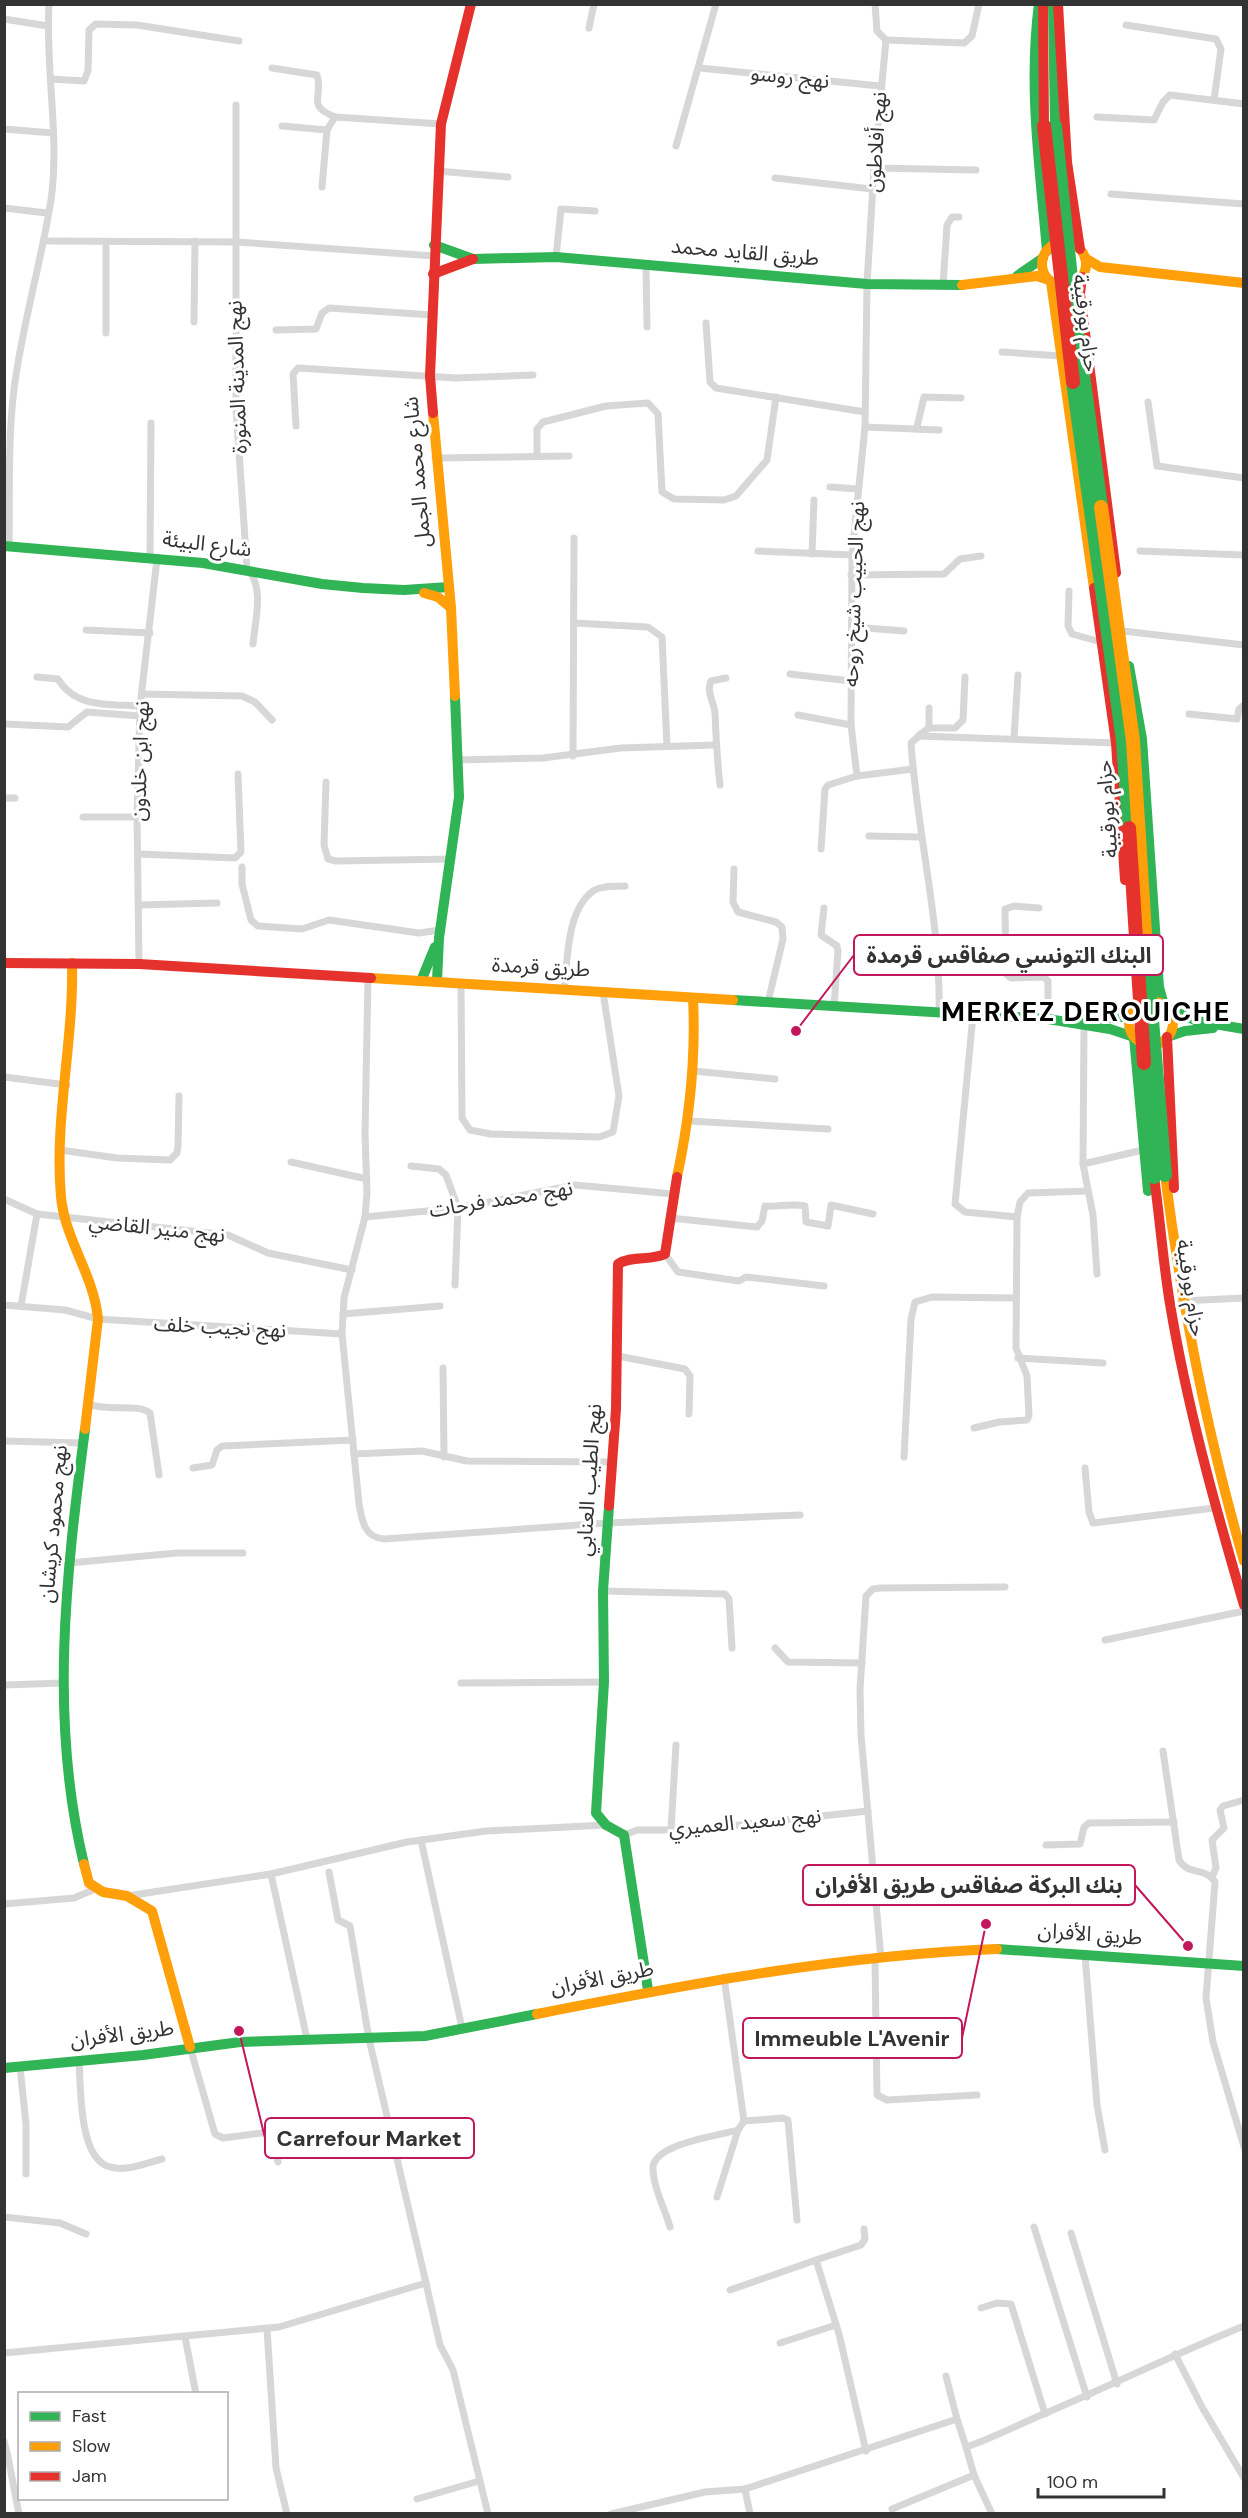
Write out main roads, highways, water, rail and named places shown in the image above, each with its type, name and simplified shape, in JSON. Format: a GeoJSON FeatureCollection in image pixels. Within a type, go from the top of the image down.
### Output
{"type":"FeatureCollection","features":[{"type":"Feature","properties":{"kind":"main road","name":"شارع محمد الجمل"},"geometry":{"type":"LineString","coordinates":[[437,981],[439,934],[458,818],[451,608],[435,458],[430,376],[433,274],[441,124],[471,4]]}},
{"type":"Feature","properties":{"kind":"main road","name":"حزام بورقيبة"},"geometry":{"type":"LineString","coordinates":[[1041,4],[1050,126],[1133,741],[1160,1176],[1169,1255],[1170,1303],[1214,1508],[1244,1605]]}},
{"type":"Feature","properties":{"kind":"main road"},"geometry":{"type":"LineString","coordinates":[[1041,4],[1035,49],[1036,125],[1045,255],[1043,271],[1050,281],[1065,286],[1071,285],[1083,275],[1100,267]]}},
{"type":"Feature","properties":{"kind":"main road","name":"حزام بورقيبة"},"geometry":{"type":"LineString","coordinates":[[1050,126],[1055,4]]}},
{"type":"Feature","properties":{"kind":"main road"},"geometry":{"type":"LineString","coordinates":[[1055,4],[1061,22],[1067,162],[1082,254],[1083,275]]}},
{"type":"Feature","properties":{"kind":"main road"},"geometry":{"type":"LineString","coordinates":[[1045,255],[1052,246],[1066,243],[1100,267],[1244,283]]}},
{"type":"Feature","properties":{"kind":"main road","name":"طريق القايد محمد"},"geometry":{"type":"LineString","coordinates":[[434,250],[472,258],[556,257],[867,284],[943,286],[985,284],[1036,276],[1050,281]]}},
{"type":"Feature","properties":{"kind":"main road","name":"طريق القايد محمد"},"geometry":{"type":"LineString","coordinates":[[1014,278],[1045,255]]}},
{"type":"Feature","properties":{"kind":"main road","name":"طريق القايد محمد"},"geometry":{"type":"LineString","coordinates":[[433,274],[472,258]]}},
{"type":"Feature","properties":{"kind":"main road","name":"حزام بورقيبة"},"geometry":{"type":"LineString","coordinates":[[1083,275],[1080,294],[1123,631],[1142,739],[1159,987],[1165,1007]]}},
{"type":"Feature","properties":{"kind":"main road","name":"حزام بورقيبة"},"geometry":{"type":"LineString","coordinates":[[1050,281],[1116,743],[1133,1010]]}},
{"type":"Feature","properties":{"kind":"main road"},"geometry":{"type":"LineString","coordinates":[[1088,537],[1112,534]]}},
{"type":"Feature","properties":{"kind":"main road","name":"شارع البيئة"},"geometry":{"type":"LineString","coordinates":[[7,546],[247,568],[322,584],[423,591],[449,590]]}},
{"type":"Feature","properties":{"kind":"main road"},"geometry":{"type":"LineString","coordinates":[[423,591],[434,583],[447,568]]}},
{"type":"Feature","properties":{"kind":"main road"},"geometry":{"type":"LineString","coordinates":[[423,591],[438,597],[451,608]]}},
{"type":"Feature","properties":{"kind":"main road"},"geometry":{"type":"LineString","coordinates":[[1119,802],[1146,803]]}},
{"type":"Feature","properties":{"kind":"main road","name":"شارع محمد الجمل"},"geometry":{"type":"LineString","coordinates":[[421,981],[439,934]]}},
{"type":"Feature","properties":{"kind":"main road","name":"طريق قرمدة"},"geometry":{"type":"LineString","coordinates":[[4,963],[139,963],[1048,1019],[1110,1029],[1134,1038]]}},
{"type":"Feature","properties":{"kind":"main road","name":"نهج محمود كريشان"},"geometry":{"type":"LineString","coordinates":[[72,963],[74,991],[60,1150],[64,1218],[94,1286],[98,1320],[69,1563],[63,1728],[70,1794],[88,1883],[95,1889],[127,1896],[152,1911],[190,2047]]}},
{"type":"Feature","properties":{"kind":"main road","name":"نهج الطيب العنابي"},"geometry":{"type":"LineString","coordinates":[[648,1990],[624,1835],[606,1825],[596,1813],[603,1682],[603,1591],[618,1356],[618,1264],[624,1259],[652,1260],[665,1254],[673,1194],[689,1121],[694,1071],[693,998]]}},
{"type":"Feature","properties":{"kind":"main road"},"geometry":{"type":"LineString","coordinates":[[1169,1255],[1145,1178],[1134,1038],[1128,1025],[1133,1010],[1152,1001],[1179,1016],[1223,1027],[1244,1029]]}},
{"type":"Feature","properties":{"kind":"main road"},"geometry":{"type":"LineString","coordinates":[[1165,1007],[1172,1020],[1167,1037],[1169,1255]]}},
{"type":"Feature","properties":{"kind":"main road","name":"طريق قرمدة"},"geometry":{"type":"LineString","coordinates":[[1079,1024],[1122,1017],[1133,1010]]}},
{"type":"Feature","properties":{"kind":"main road"},"geometry":{"type":"LineString","coordinates":[[1134,1038],[1147,1045],[1155,1045],[1167,1037],[1185,1031],[1223,1027]]}},
{"type":"Feature","properties":{"kind":"main road","name":"حزام بورقيبة"},"geometry":{"type":"LineString","coordinates":[[1169,1255],[1226,1505],[1244,1561]]}},
{"type":"Feature","properties":{"kind":"main road","name":"طريق الأفران"},"geometry":{"type":"LineString","coordinates":[[4,2068],[79,2062],[190,2047],[307,2039],[425,2036],[648,1990],[724,1977],[878,1959],[997,1949],[1244,1966]]}},
{"type":"Feature","properties":{"kind":"main road","name":"طريق الأفران"},"geometry":{"type":"LineString","coordinates":[[1209,1963],[1244,1959]]}},
{"type":"Feature","properties":{"kind":"place","name":"البنك التونسي صفاقس قرمدة"},"geometry":{"type":"Point","coordinates":[796,1031]}},
{"type":"Feature","properties":{"kind":"place","name":"Immeuble L'Avenir"},"geometry":{"type":"Point","coordinates":[986,1924]}},
{"type":"Feature","properties":{"kind":"place","name":"بنك البركة صفاقس طريق الأفران"},"geometry":{"type":"Point","coordinates":[1188,1946]}},
{"type":"Feature","properties":{"kind":"place","name":"Carrefour Market"},"geometry":{"type":"Point","coordinates":[239,2031]}},
{"type":"Feature","properties":{"kind":"district","name":"MERKEZ DEROUICHE"},"geometry":{"type":"Point","coordinates":[1086,1012]}}]}
